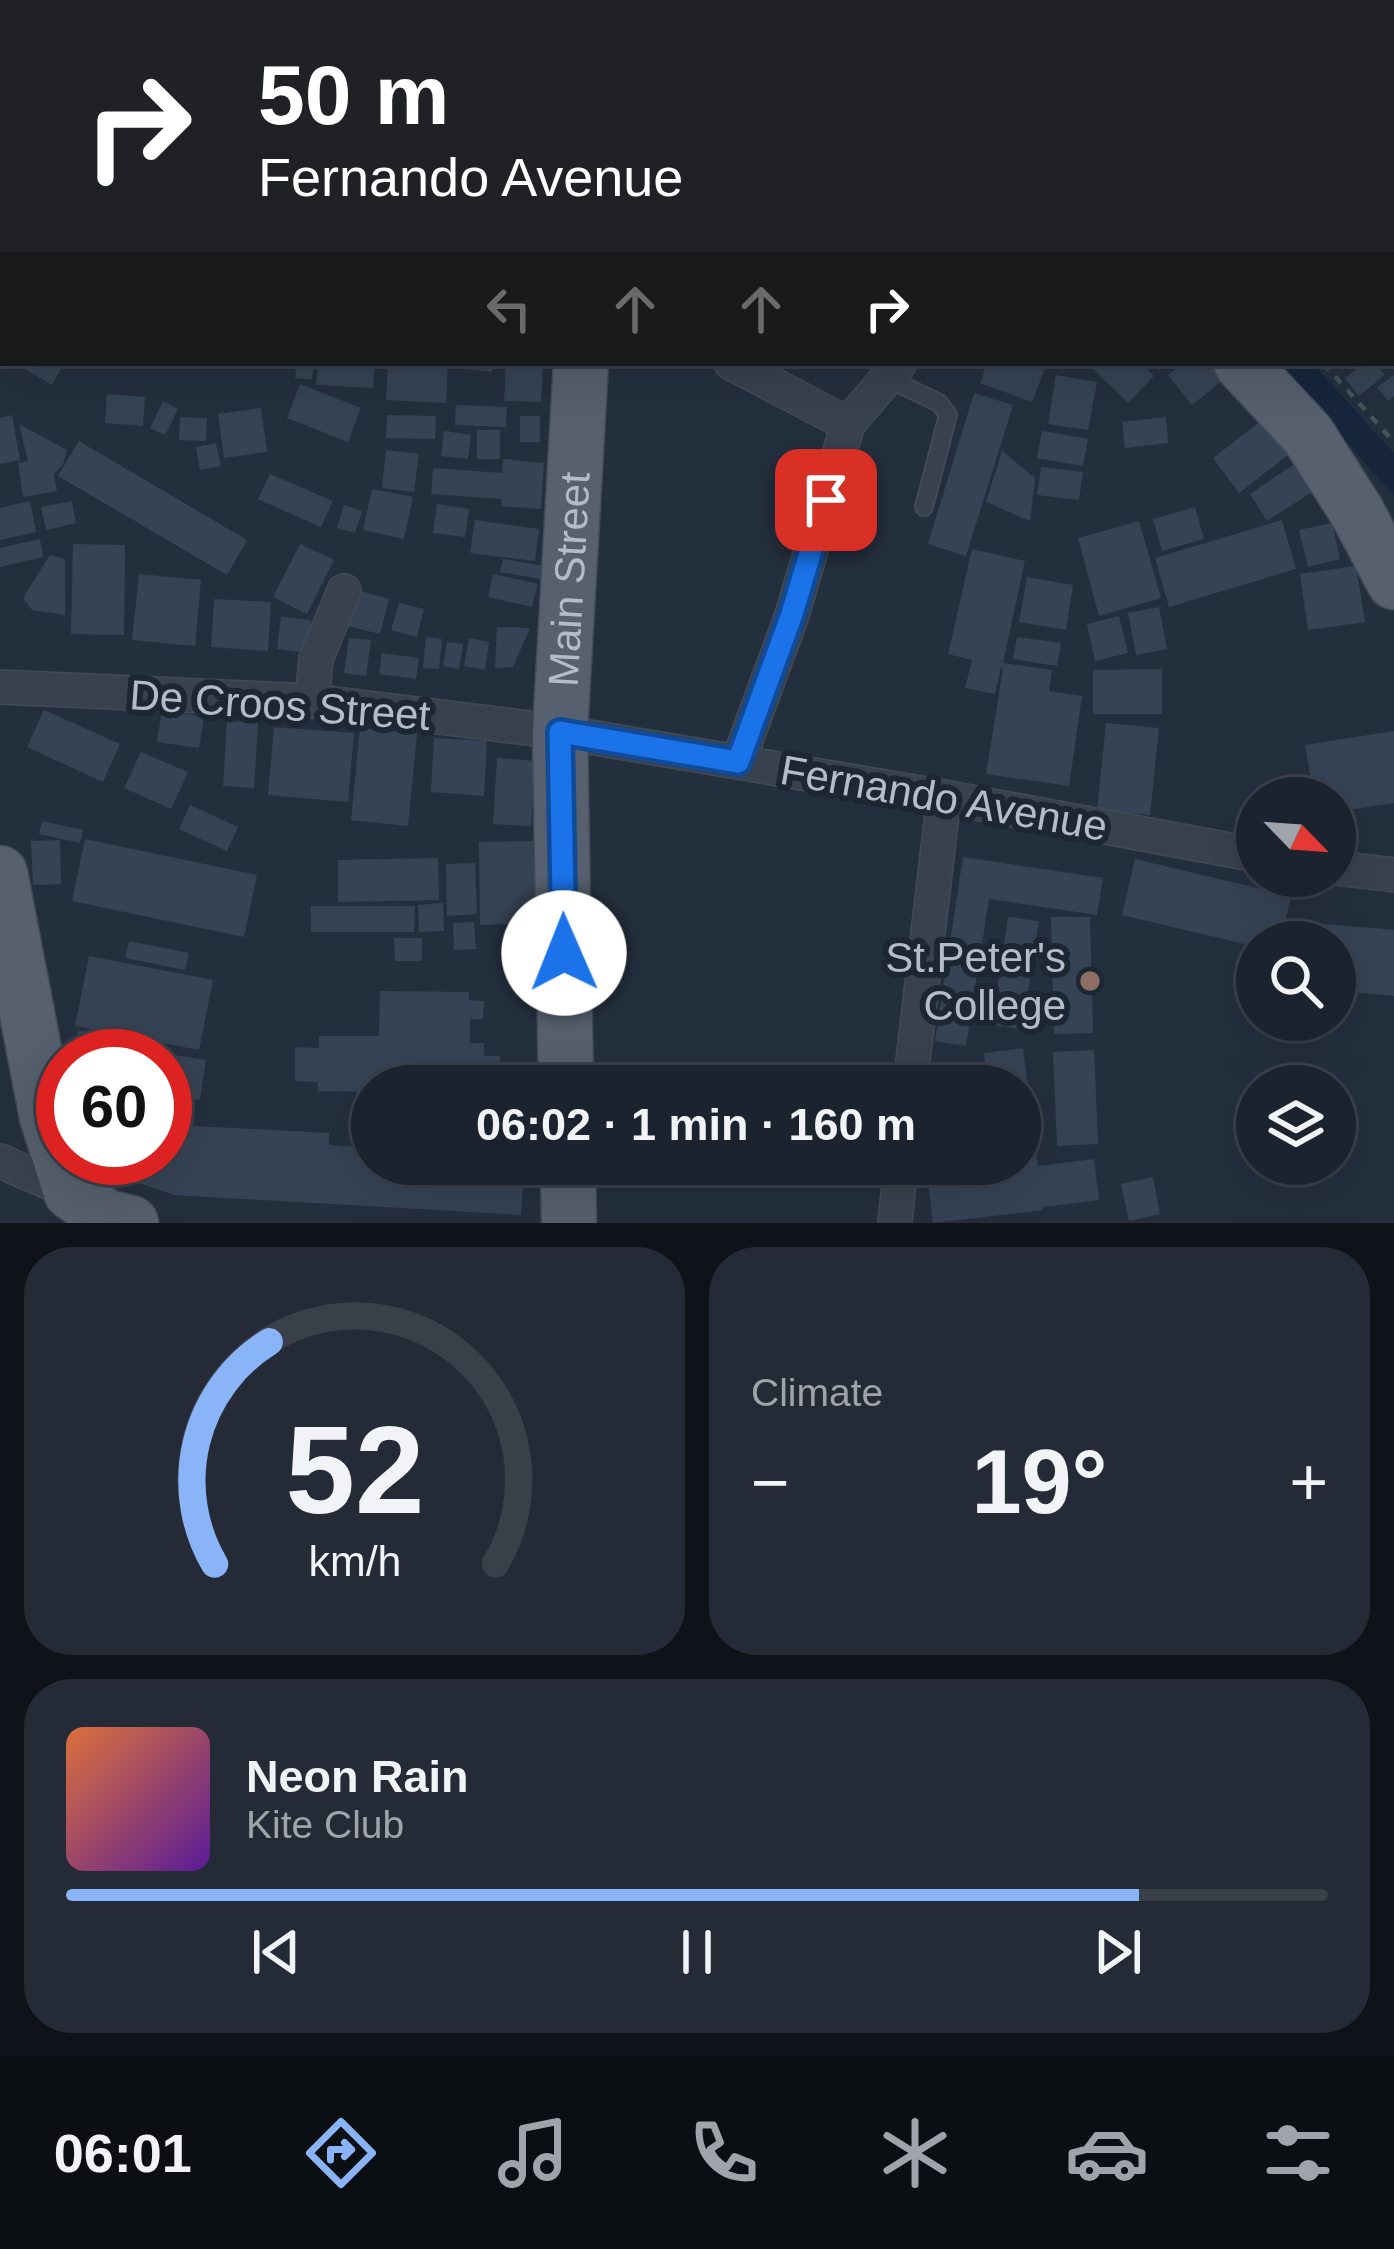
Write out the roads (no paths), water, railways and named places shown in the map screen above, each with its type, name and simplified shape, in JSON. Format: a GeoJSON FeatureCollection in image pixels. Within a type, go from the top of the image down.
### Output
{"type":"FeatureCollection","features":[{"type":"Feature","properties":{"kind":"main road","name":"Main Street"},"geometry":{"type":"LineString","coordinates":[[566,1065],[560,732],[581,366]]}},
{"type":"Feature","properties":{"kind":"main road"},"geometry":{"type":"LineString","coordinates":[[1244,366],[1308,435],[1358,512],[1394,582]]}},
{"type":"Feature","properties":{"kind":"main road"},"geometry":{"type":"LineString","coordinates":[[0,873],[46,1117],[70,1192],[106,1217],[130,1223]]}},
{"type":"Feature","properties":{"kind":"main road"},"geometry":{"type":"LineString","coordinates":[[568,1185],[569,1223]]}},
{"type":"Feature","properties":{"kind":"street"},"geometry":{"type":"LineString","coordinates":[[737,366],[848,424]]}},
{"type":"Feature","properties":{"kind":"street"},"geometry":{"type":"LineString","coordinates":[[738,762],[792,614],[848,424],[894,371]]}},
{"type":"Feature","properties":{"kind":"street"},"geometry":{"type":"LineString","coordinates":[[312,701],[316,659],[344,591]]}},
{"type":"Feature","properties":{"kind":"street","name":"De Croos Street"},"geometry":{"type":"LineString","coordinates":[[0,687],[312,701],[560,732]]}},
{"type":"Feature","properties":{"kind":"street","name":"Fernando Avenue"},"geometry":{"type":"LineString","coordinates":[[560,732],[1236,851]]}},
{"type":"Feature","properties":{"kind":"street"},"geometry":{"type":"LineString","coordinates":[[912,1065],[944,797]]}},
{"type":"Feature","properties":{"kind":"street"},"geometry":{"type":"LineString","coordinates":[[1356,870],[1394,875]]}},
{"type":"Feature","properties":{"kind":"street"},"geometry":{"type":"LineString","coordinates":[[0,1162],[70,1192]]}},
{"type":"Feature","properties":{"kind":"street"},"geometry":{"type":"LineString","coordinates":[[895,1223],[900,1185]]}},
{"type":"Feature","properties":{"kind":"lane"},"geometry":{"type":"LineString","coordinates":[[894,371],[948,415],[924,507]]}},
{"type":"Feature","properties":{"kind":"water"},"geometry":{"type":"Polygon","coordinates":[[[1280,366],[1315,366],[1394,453],[1394,496],[1280,366]]]}},
{"type":"Feature","properties":{"kind":"place","name":"St.Peter's College"},"geometry":{"type":"Point","coordinates":[1090,981]}}]}
